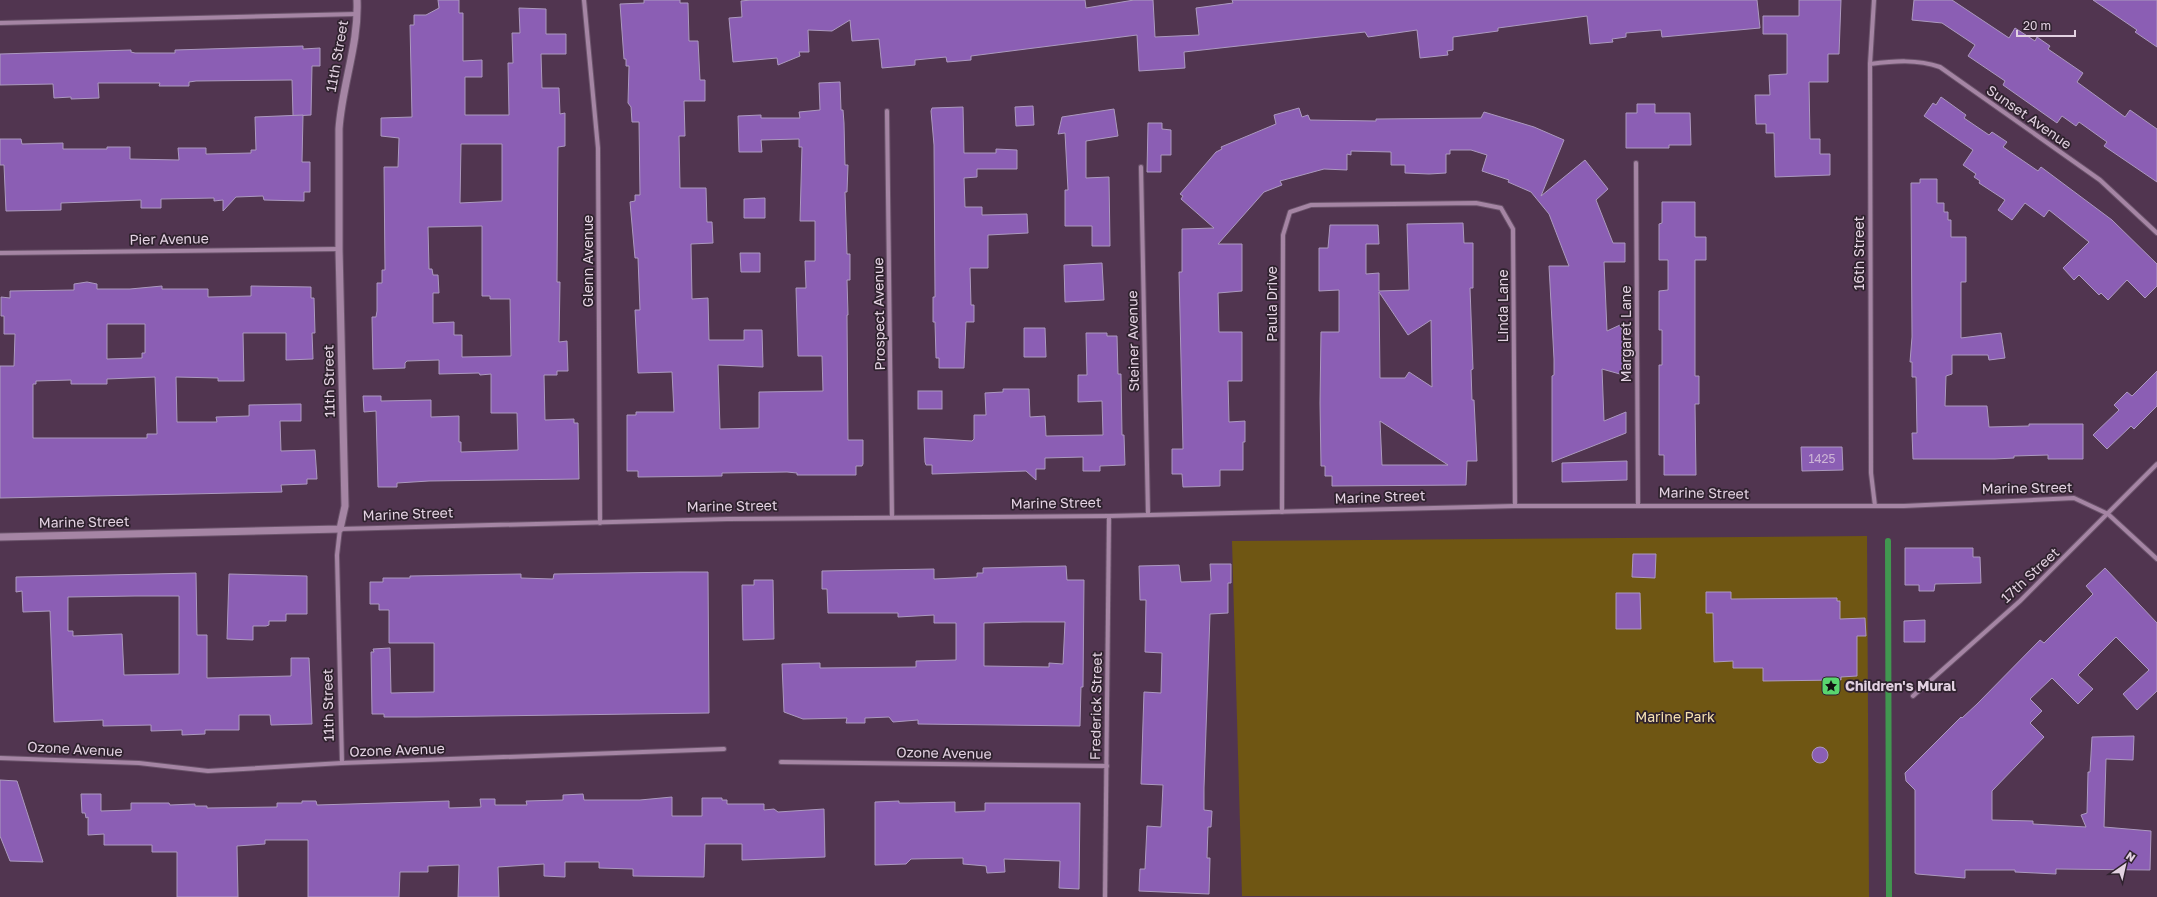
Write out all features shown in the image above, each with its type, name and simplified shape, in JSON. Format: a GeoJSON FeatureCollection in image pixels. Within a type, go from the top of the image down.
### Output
{"type":"FeatureCollection","features":[{"type":"Feature","properties":{"kind":"street","name":"11th Street"},"geometry":{"type":"LineString","coordinates":[[342,763],[337,555],[340,529],[346,506],[339,249],[340,111],[357,27],[357,0]]}},
{"type":"Feature","properties":{"kind":"street","name":"Glenn Avenue"},"geometry":{"type":"LineString","coordinates":[[584,0],[598,148],[600,523]]}},
{"type":"Feature","properties":{"kind":"street","name":"16th Street"},"geometry":{"type":"LineString","coordinates":[[1874,0],[1870,64],[1871,473],[1876,506]]}},
{"type":"Feature","properties":{"kind":"street"},"geometry":{"type":"LineString","coordinates":[[0,23],[357,14]]}},
{"type":"Feature","properties":{"kind":"street","name":"Sunset Avenue"},"geometry":{"type":"LineString","coordinates":[[1870,64],[1894,61],[1927,62],[1940,68],[2100,180],[2157,233]]}},
{"type":"Feature","properties":{"kind":"street","name":"Prospect Avenue"},"geometry":{"type":"LineString","coordinates":[[887,111],[892,517]]}},
{"type":"Feature","properties":{"kind":"street","name":"Margaret Lane"},"geometry":{"type":"LineString","coordinates":[[1636,163],[1638,505]]}},
{"type":"Feature","properties":{"kind":"street","name":"Steiner Avenue"},"geometry":{"type":"LineString","coordinates":[[1141,167],[1148,514]]}},
{"type":"Feature","properties":{"kind":"street","name":"Linda Lane"},"geometry":{"type":"LineString","coordinates":[[1403,204],[1476,202],[1501,208],[1513,229],[1515,506]]}},
{"type":"Feature","properties":{"kind":"street","name":"Paula Drive"},"geometry":{"type":"LineString","coordinates":[[1282,512],[1283,235],[1290,212],[1311,205],[1403,204]]}},
{"type":"Feature","properties":{"kind":"street","name":"Pier Avenue"},"geometry":{"type":"LineString","coordinates":[[0,253],[339,249]]}},
{"type":"Feature","properties":{"kind":"street","name":"17th Street"},"geometry":{"type":"LineString","coordinates":[[1913,696],[2020,601],[2157,464]]}},
{"type":"Feature","properties":{"kind":"street","name":"Marine Street"},"geometry":{"type":"LineString","coordinates":[[0,537],[728,519],[1109,516],[1515,506],[1876,506],[2074,498],[2108,514],[2157,559]]}},
{"type":"Feature","properties":{"kind":"street","name":"Frederick Street"},"geometry":{"type":"LineString","coordinates":[[1105,897],[1109,516]]}},
{"type":"Feature","properties":{"kind":"street","name":"Ozone Avenue"},"geometry":{"type":"LineString","coordinates":[[0,758],[139,763],[208,771],[342,763],[724,750]]}},
{"type":"Feature","properties":{"kind":"street","name":"Ozone Avenue"},"geometry":{"type":"LineString","coordinates":[[782,762],[1107,766]]}},
{"type":"Feature","properties":{"kind":"green space","name":"Marine Park"},"geometry":{"type":"Polygon","coordinates":[[[1867,536],[1869,897],[1242,896],[1232,541],[1867,536]]]}},
{"type":"Feature","properties":{"kind":"building"},"geometry":{"type":"Polygon","coordinates":[[[438,0],[459,0],[459,13],[463,13],[463,61],[482,60],[482,77],[465,77],[465,115],[509,115],[508,63],[513,63],[512,33],[520,33],[519,8],[546,9],[546,34],[566,34],[566,54],[541,54],[542,88],[559,88],[560,114],[565,113],[565,146],[558,147],[557,282],[560,282],[559,342],[567,341],[568,371],[557,371],[557,375],[544,375],[545,420],[574,419],[574,423],[578,423],[579,479],[429,481],[397,483],[397,487],[378,487],[376,411],[364,412],[363,396],[381,396],[381,401],[431,400],[431,417],[459,416],[459,442],[461,442],[461,452],[518,450],[517,413],[491,413],[491,374],[439,374],[439,360],[407,361],[405,363],[405,368],[373,369],[372,317],[376,317],[377,311],[377,283],[382,283],[382,270],[385,270],[384,167],[398,167],[399,138],[381,136],[381,118],[412,117],[410,25],[414,25],[414,15],[426,15],[439,8],[438,0]],[[461,144],[460,203],[502,201],[502,144],[461,144]],[[482,226],[428,227],[429,269],[432,269],[433,275],[438,275],[439,293],[433,293],[433,323],[454,322],[454,335],[462,335],[462,357],[511,356],[510,299],[490,299],[490,296],[482,296],[482,226]]]}},
{"type":"Feature","properties":{"kind":"building"},"geometry":{"type":"Polygon","coordinates":[[[644,0],[680,0],[680,3],[688,3],[689,41],[698,41],[700,80],[705,80],[705,101],[684,101],[685,136],[679,136],[680,188],[706,188],[707,222],[712,222],[713,243],[691,244],[692,299],[708,298],[709,340],[744,340],[744,330],[762,330],[763,367],[718,365],[720,429],[759,428],[759,392],[823,391],[822,356],[798,356],[796,288],[806,288],[805,261],[815,261],[815,221],[800,221],[802,147],[799,147],[799,139],[761,140],[762,152],[739,152],[738,116],[761,115],[761,118],[800,118],[799,112],[820,110],[819,83],[840,82],[841,110],[843,110],[844,123],[845,165],[848,165],[847,192],[845,192],[847,254],[850,254],[850,280],[847,280],[848,440],[863,440],[863,464],[862,466],[856,466],[856,475],[797,475],[797,473],[787,472],[722,473],[722,476],[638,477],[638,471],[627,471],[627,415],[636,415],[636,412],[674,412],[672,372],[638,373],[635,310],[640,310],[638,258],[635,258],[630,202],[635,201],[635,195],[640,195],[639,122],[632,122],[631,107],[628,103],[629,66],[626,66],[626,59],[624,59],[620,4],[644,3],[644,0]]]}},
{"type":"Feature","properties":{"kind":"building"},"geometry":{"type":"Polygon","coordinates":[[[1085,0],[1086,8],[1134,0],[1153,0],[1155,37],[1199,35],[1196,8],[1233,3],[1232,0],[1757,0],[1760,28],[1662,37],[1661,30],[1626,33],[1626,37],[1612,39],[1613,42],[1590,44],[1587,16],[1498,28],[1498,31],[1453,37],[1453,50],[1447,51],[1448,55],[1420,58],[1417,30],[1368,37],[1365,32],[1184,52],[1185,68],[1139,71],[1137,35],[971,56],[971,60],[947,62],[946,57],[915,60],[915,65],[882,68],[879,39],[852,41],[850,20],[832,31],[808,30],[809,52],[799,52],[800,56],[778,65],[777,58],[733,62],[729,18],[742,17],[741,1],[1085,0]]]}},
{"type":"Feature","properties":{"kind":"building"},"geometry":{"type":"Polygon","coordinates":[[[1799,0],[1841,0],[1839,54],[1828,54],[1828,82],[1809,82],[1810,139],[1820,139],[1820,154],[1830,154],[1830,175],[1775,177],[1774,133],[1766,133],[1766,124],[1756,124],[1755,95],[1770,95],[1769,75],[1787,74],[1787,34],[1763,34],[1763,16],[1799,16],[1799,0]]]}},
{"type":"Feature","properties":{"kind":"building"},"geometry":{"type":"Polygon","coordinates":[[[1914,0],[1952,0],[2009,38],[2015,28],[2035,41],[2037,37],[2050,46],[2048,49],[2083,73],[2077,82],[2125,117],[2130,110],[2157,129],[2157,182],[2104,146],[2107,142],[2079,122],[2076,126],[2062,116],[2057,123],[2003,85],[2005,81],[1968,56],[1975,45],[1942,23],[1912,20],[1914,0]]]}},
{"type":"Feature","properties":{"kind":"building"},"geometry":{"type":"Polygon","coordinates":[[[2093,0],[2157,0],[2157,47],[2135,32],[2137,30],[2093,0]]]}},
{"type":"Feature","properties":{"kind":"building"},"geometry":{"type":"Polygon","coordinates":[[[303,46],[303,49],[320,48],[320,66],[312,66],[311,115],[293,116],[292,80],[196,81],[189,82],[189,86],[159,86],[160,83],[98,83],[99,98],[71,99],[71,97],[54,98],[53,84],[0,85],[0,54],[131,50],[131,52],[135,53],[175,53],[175,50],[303,46]]]}},
{"type":"Feature","properties":{"kind":"building"},"geometry":{"type":"Polygon","coordinates":[[[1941,97],[1966,115],[1964,118],[1989,135],[1992,132],[2007,142],[2003,147],[2038,171],[2041,167],[2112,220],[2157,264],[2157,286],[2145,298],[2127,280],[2108,300],[2101,293],[2099,295],[2079,275],[2074,280],[2063,268],[2089,242],[2049,210],[2044,217],[2025,203],[2012,220],[1998,210],[2005,200],[1979,183],[1980,181],[1974,177],[1976,174],[1963,165],[1973,150],[1924,116],[1933,103],[1936,105],[1941,97]]]}},
{"type":"Feature","properties":{"kind":"building"},"geometry":{"type":"Polygon","coordinates":[[[1637,104],[1655,104],[1655,113],[1690,113],[1691,145],[1669,145],[1669,148],[1626,148],[1626,113],[1637,113],[1637,104]]]}},
{"type":"Feature","properties":{"kind":"building"},"geometry":{"type":"Polygon","coordinates":[[[1033,106],[1034,125],[1016,126],[1015,107],[1033,106]]]}},
{"type":"Feature","properties":{"kind":"building"},"geometry":{"type":"Polygon","coordinates":[[[963,107],[964,153],[996,153],[996,149],[1017,150],[1017,169],[977,169],[977,177],[964,178],[965,207],[982,207],[982,215],[1027,214],[1028,233],[988,235],[988,268],[970,268],[971,305],[974,305],[974,322],[966,322],[964,368],[939,368],[939,358],[936,358],[935,322],[933,322],[933,297],[935,297],[934,145],[931,111],[932,108],[963,107]]]}},
{"type":"Feature","properties":{"kind":"building"},"geometry":{"type":"Polygon","coordinates":[[[1299,108],[1302,117],[1308,115],[1310,120],[1376,121],[1376,119],[1481,118],[1484,112],[1534,127],[1564,140],[1541,196],[1585,160],[1608,189],[1596,200],[1613,243],[1625,243],[1625,262],[1604,262],[1607,331],[1620,325],[1628,347],[1620,374],[1602,369],[1604,421],[1626,412],[1626,433],[1552,462],[1552,376],[1554,375],[1554,359],[1549,266],[1569,266],[1549,214],[1531,192],[1508,182],[1509,180],[1482,171],[1487,155],[1471,150],[1450,150],[1450,154],[1446,154],[1446,173],[1429,174],[1405,173],[1405,165],[1391,165],[1391,152],[1351,151],[1351,155],[1347,154],[1347,170],[1324,169],[1280,181],[1282,185],[1264,192],[1218,244],[1242,244],[1242,291],[1218,293],[1219,332],[1242,332],[1242,381],[1228,381],[1229,422],[1245,421],[1243,470],[1220,470],[1220,486],[1183,487],[1182,474],[1172,474],[1172,449],[1183,449],[1179,272],[1182,272],[1182,229],[1214,228],[1181,199],[1183,196],[1180,194],[1216,152],[1222,149],[1221,147],[1276,124],[1274,115],[1299,108]]]}},
{"type":"Feature","properties":{"kind":"building"},"geometry":{"type":"Polygon","coordinates":[[[1114,109],[1118,136],[1086,141],[1086,178],[1109,177],[1110,246],[1092,246],[1092,226],[1065,226],[1065,190],[1068,190],[1065,133],[1058,134],[1062,117],[1114,109]]]}},
{"type":"Feature","properties":{"kind":"building"},"geometry":{"type":"Polygon","coordinates":[[[303,115],[302,162],[310,162],[310,192],[304,192],[304,201],[264,200],[263,196],[236,197],[223,211],[223,200],[214,201],[214,198],[161,199],[161,208],[141,208],[141,200],[61,203],[61,210],[6,211],[4,165],[0,165],[0,139],[21,139],[22,144],[63,143],[63,149],[107,149],[107,147],[130,147],[130,159],[179,160],[178,148],[206,148],[206,154],[251,153],[251,150],[256,150],[255,117],[303,115]]]}},
{"type":"Feature","properties":{"kind":"building"},"geometry":{"type":"Polygon","coordinates":[[[1148,123],[1162,123],[1162,129],[1171,130],[1171,155],[1161,155],[1161,172],[1147,172],[1148,123]]]}},
{"type":"Feature","properties":{"kind":"building"},"geometry":{"type":"Polygon","coordinates":[[[1920,179],[1937,179],[1937,203],[1944,203],[1944,212],[1948,212],[1948,220],[1951,220],[1951,237],[1966,237],[1966,282],[1961,282],[1961,338],[2001,333],[2005,358],[1989,360],[1988,355],[1952,355],[1952,374],[1946,376],[1945,406],[1987,406],[1989,427],[2029,426],[2029,424],[2083,424],[2083,459],[2048,459],[2048,455],[2014,456],[2014,458],[1995,459],[1913,459],[1912,433],[1917,433],[1916,377],[1912,377],[1912,362],[1910,362],[1912,337],[1911,183],[1920,183],[1920,179]]]}},
{"type":"Feature","properties":{"kind":"building"},"geometry":{"type":"Polygon","coordinates":[[[765,198],[765,218],[744,218],[744,199],[765,198]]]}},
{"type":"Feature","properties":{"kind":"building"},"geometry":{"type":"Polygon","coordinates":[[[1662,202],[1695,202],[1695,237],[1706,237],[1706,260],[1695,260],[1695,376],[1699,376],[1699,404],[1695,404],[1696,475],[1664,475],[1664,455],[1659,455],[1659,365],[1662,365],[1662,330],[1659,330],[1659,291],[1668,290],[1668,260],[1659,260],[1659,224],[1662,223],[1662,202]]]}},
{"type":"Feature","properties":{"kind":"building"},"geometry":{"type":"Polygon","coordinates":[[[1463,223],[1464,243],[1473,243],[1473,288],[1470,288],[1473,369],[1471,370],[1477,461],[1467,461],[1466,485],[1332,486],[1332,476],[1325,476],[1325,466],[1321,466],[1321,332],[1339,332],[1339,290],[1319,291],[1319,248],[1328,248],[1330,225],[1378,225],[1379,244],[1366,244],[1366,274],[1379,273],[1379,291],[1409,290],[1407,224],[1463,223]],[[1379,292],[1380,378],[1405,378],[1409,372],[1432,387],[1431,320],[1408,335],[1379,292]],[[1380,421],[1382,465],[1448,465],[1380,421]]]}},
{"type":"Feature","properties":{"kind":"building"},"geometry":{"type":"Polygon","coordinates":[[[740,253],[760,253],[760,272],[741,272],[740,253]]]}},
{"type":"Feature","properties":{"kind":"building"},"geometry":{"type":"Polygon","coordinates":[[[1102,263],[1104,300],[1065,302],[1064,265],[1102,263]]]}},
{"type":"Feature","properties":{"kind":"building"},"geometry":{"type":"Polygon","coordinates":[[[87,282],[97,284],[97,289],[130,289],[162,286],[162,289],[208,289],[208,297],[251,296],[251,286],[311,287],[311,298],[314,298],[315,333],[312,333],[313,359],[286,360],[286,333],[243,333],[244,381],[218,381],[218,378],[176,377],[177,422],[217,422],[216,417],[249,416],[249,405],[301,404],[301,421],[280,421],[281,451],[315,450],[317,479],[307,479],[307,484],[281,485],[282,492],[0,498],[0,366],[14,366],[15,334],[4,334],[4,316],[1,316],[1,297],[10,298],[10,291],[74,290],[74,284],[87,282]],[[107,324],[107,359],[142,358],[142,353],[145,353],[145,324],[107,324]],[[155,377],[107,379],[107,384],[71,384],[71,380],[36,381],[36,384],[33,384],[33,438],[147,438],[147,434],[157,434],[155,377]]]}},
{"type":"Feature","properties":{"kind":"building"},"geometry":{"type":"Polygon","coordinates":[[[1024,328],[1045,328],[1046,357],[1024,357],[1024,328]]]}},
{"type":"Feature","properties":{"kind":"building"},"geometry":{"type":"Polygon","coordinates":[[[1086,333],[1107,333],[1107,336],[1117,336],[1118,374],[1121,374],[1122,435],[1124,435],[1125,465],[1100,466],[1100,471],[1083,471],[1083,457],[1045,458],[1045,469],[1036,469],[1036,480],[1026,471],[932,474],[932,465],[926,465],[925,462],[924,438],[972,441],[974,439],[974,415],[986,415],[985,393],[1003,392],[1003,389],[1029,389],[1030,417],[1045,416],[1046,436],[1103,435],[1102,401],[1078,402],[1078,375],[1087,375],[1086,333]]]}},
{"type":"Feature","properties":{"kind":"building"},"geometry":{"type":"Polygon","coordinates":[[[2157,371],[2157,406],[2134,429],[2131,426],[2107,449],[2093,435],[2119,410],[2114,405],[2127,392],[2132,396],[2157,371]]]}},
{"type":"Feature","properties":{"kind":"building"},"geometry":{"type":"Polygon","coordinates":[[[918,391],[942,391],[942,409],[918,409],[918,391]]]}},
{"type":"Feature","properties":{"kind":"building"},"geometry":{"type":"Polygon","coordinates":[[[1801,447],[1842,447],[1843,470],[1802,471],[1801,447]]]}},
{"type":"Feature","properties":{"kind":"building"},"geometry":{"type":"Polygon","coordinates":[[[1627,461],[1627,480],[1562,482],[1562,463],[1627,461]]]}},
{"type":"Feature","properties":{"kind":"building"},"geometry":{"type":"Polygon","coordinates":[[[1905,548],[1973,548],[1973,557],[1980,557],[1981,583],[1935,584],[1934,591],[1919,591],[1919,585],[1905,585],[1905,548]]]}},
{"type":"Feature","properties":{"kind":"building"},"geometry":{"type":"Polygon","coordinates":[[[1633,554],[1656,554],[1655,578],[1632,577],[1633,554]]]}},
{"type":"Feature","properties":{"kind":"building"},"geometry":{"type":"Polygon","coordinates":[[[1210,564],[1231,564],[1231,583],[1228,583],[1228,613],[1210,614],[1204,788],[1204,810],[1212,811],[1211,827],[1208,827],[1207,858],[1210,858],[1209,894],[1139,891],[1140,869],[1145,869],[1147,826],[1161,827],[1163,785],[1141,784],[1144,692],[1161,693],[1162,653],[1145,652],[1146,600],[1140,600],[1139,566],[1179,565],[1181,582],[1211,581],[1210,564]]]}},
{"type":"Feature","properties":{"kind":"building"},"geometry":{"type":"Polygon","coordinates":[[[1066,566],[1067,580],[1084,580],[1083,687],[1081,687],[1080,726],[918,724],[918,720],[893,722],[889,717],[865,718],[865,723],[846,723],[847,718],[803,719],[784,712],[782,664],[820,663],[820,668],[916,667],[916,661],[956,660],[956,623],[934,623],[934,615],[898,617],[898,613],[828,613],[827,589],[822,589],[822,571],[934,569],[934,579],[977,577],[977,573],[983,573],[983,568],[1066,566]],[[1065,622],[984,623],[984,666],[1049,667],[1049,663],[1063,664],[1065,622]]]}},
{"type":"Feature","properties":{"kind":"building"},"geometry":{"type":"Polygon","coordinates":[[[2105,568],[2157,623],[2157,691],[2137,710],[2123,694],[2149,670],[2116,637],[2078,675],[2093,689],[2078,704],[2052,678],[2030,699],[2042,711],[2030,723],[2044,737],[1992,791],[1992,820],[2033,821],[2033,824],[2086,827],[2081,815],[2087,813],[2088,772],[2090,772],[2092,737],[2134,736],[2133,760],[2106,759],[2104,827],[2151,831],[2150,870],[2056,869],[2056,874],[2015,872],[2015,870],[1965,870],[1965,878],[1915,873],[1915,790],[1906,781],[1905,773],[1961,717],[1962,718],[1977,704],[2040,640],[2044,643],[2093,594],[2086,586],[2105,568]]]}},
{"type":"Feature","properties":{"kind":"building"},"geometry":{"type":"Polygon","coordinates":[[[708,572],[709,713],[417,717],[384,717],[384,714],[372,714],[371,652],[374,652],[373,649],[390,648],[391,693],[434,692],[434,643],[389,643],[389,610],[379,610],[379,604],[370,604],[370,582],[383,582],[383,578],[410,578],[410,576],[521,574],[521,578],[553,579],[554,574],[708,572]]]}},
{"type":"Feature","properties":{"kind":"building"},"geometry":{"type":"Polygon","coordinates":[[[196,573],[197,635],[207,635],[207,678],[291,676],[291,658],[309,658],[312,724],[271,725],[270,715],[239,715],[239,730],[205,730],[205,734],[182,735],[182,730],[151,731],[151,725],[103,726],[103,720],[54,722],[50,611],[23,612],[22,591],[16,592],[16,577],[196,573]],[[179,596],[68,597],[68,631],[73,631],[73,636],[122,634],[124,675],[179,674],[179,596]]]}},
{"type":"Feature","properties":{"kind":"building"},"geometry":{"type":"Polygon","coordinates":[[[229,574],[307,576],[307,614],[286,614],[286,621],[269,621],[269,625],[266,626],[253,626],[253,640],[227,639],[229,574]]]}},
{"type":"Feature","properties":{"kind":"building"},"geometry":{"type":"Polygon","coordinates":[[[754,580],[773,580],[774,639],[743,640],[742,585],[754,585],[754,580]]]}},
{"type":"Feature","properties":{"kind":"building"},"geometry":{"type":"Polygon","coordinates":[[[1706,592],[1731,592],[1731,599],[1837,598],[1837,601],[1840,601],[1840,619],[1865,618],[1866,636],[1857,636],[1857,676],[1841,677],[1841,680],[1763,681],[1763,668],[1733,668],[1733,661],[1714,662],[1713,613],[1706,613],[1706,592]]]}},
{"type":"Feature","properties":{"kind":"building"},"geometry":{"type":"Polygon","coordinates":[[[1616,593],[1640,593],[1641,629],[1616,629],[1616,593]]]}},
{"type":"Feature","properties":{"kind":"building"},"geometry":{"type":"Polygon","coordinates":[[[1925,620],[1925,642],[1904,642],[1904,621],[1925,620]]]}},
{"type":"Feature","properties":{"kind":"building"},"geometry":{"type":"Polygon","coordinates":[[[1817,747],[1823,747],[1828,752],[1826,761],[1823,763],[1817,763],[1812,758],[1812,752],[1817,747]]]}},
{"type":"Feature","properties":{"kind":"building"},"geometry":{"type":"Polygon","coordinates":[[[0,780],[17,781],[43,862],[10,861],[0,836],[0,780]]]}},
{"type":"Feature","properties":{"kind":"building"},"geometry":{"type":"Polygon","coordinates":[[[81,794],[101,794],[101,811],[131,810],[131,803],[169,803],[170,805],[195,804],[195,806],[207,806],[207,808],[277,807],[277,803],[302,803],[302,801],[316,801],[317,805],[449,801],[449,808],[481,807],[480,799],[495,799],[495,805],[527,805],[526,801],[563,800],[563,795],[583,794],[584,800],[640,800],[672,797],[672,816],[702,816],[702,798],[722,798],[722,800],[727,800],[727,804],[764,804],[764,810],[774,809],[778,812],[824,809],[825,857],[742,860],[742,844],[705,844],[704,877],[633,876],[633,869],[599,868],[599,862],[565,862],[565,877],[544,876],[544,864],[498,867],[499,897],[458,897],[459,865],[428,866],[428,872],[400,872],[399,897],[308,897],[308,840],[265,840],[265,844],[237,846],[238,897],[177,897],[177,852],[152,852],[152,845],[104,845],[104,834],[88,835],[88,817],[86,818],[85,813],[82,813],[81,794]]]}},
{"type":"Feature","properties":{"kind":"building"},"geometry":{"type":"Polygon","coordinates":[[[899,801],[899,803],[955,802],[955,812],[985,811],[985,803],[1080,803],[1079,889],[1059,888],[1060,861],[1004,859],[1005,872],[987,873],[986,866],[963,864],[963,858],[911,859],[906,864],[875,865],[875,802],[899,801]]]}},
{"type":"Feature","properties":{"kind":"waterway"},"geometry":{"type":"LineString","coordinates":[[1888,541],[1889,897]]}},
{"type":"Feature","properties":{"kind":"place","name":"Children's Mural"},"geometry":{"type":"Point","coordinates":[1831,686]}}]}
